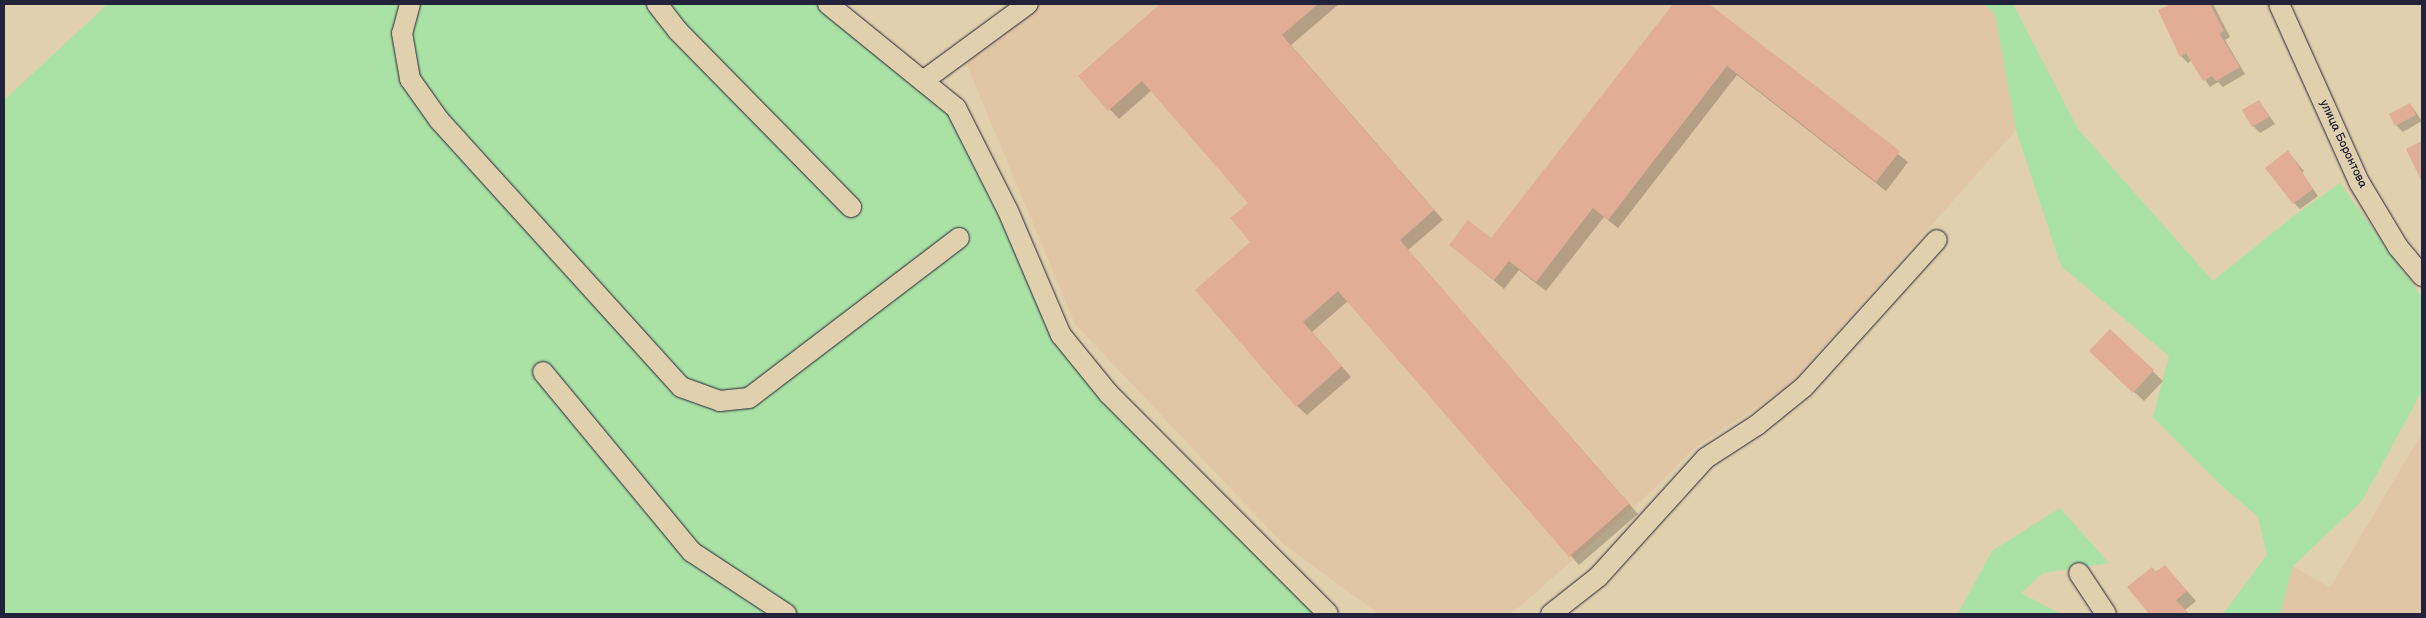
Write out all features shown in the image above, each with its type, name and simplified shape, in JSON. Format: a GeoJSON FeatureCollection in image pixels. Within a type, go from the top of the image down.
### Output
{"type":"FeatureCollection","features":[{"type":"Feature","properties":{"kind":"street"},"geometry":{"type":"LineString","coordinates":[[410,4],[402,32],[410,79],[439,120],[681,388],[720,401],[749,398],[959,238]]}},
{"type":"Feature","properties":{"kind":"street"},"geometry":{"type":"LineString","coordinates":[[657,4],[678,31],[851,207]]}},
{"type":"Feature","properties":{"kind":"street"},"geometry":{"type":"LineString","coordinates":[[828,4],[956,108],[1008,211],[1061,335],[1109,394],[1328,614]]}},
{"type":"Feature","properties":{"kind":"street"},"geometry":{"type":"LineString","coordinates":[[923,81],[1028,4]]}},
{"type":"Feature","properties":{"kind":"street","name":"улица Боронтова"},"geometry":{"type":"LineString","coordinates":[[2278,4],[2359,182],[2398,247],[2422,276]]}},
{"type":"Feature","properties":{"kind":"street"},"geometry":{"type":"LineString","coordinates":[[1551,614],[1598,577],[1706,458],[1757,425],[1804,387],[1937,240]]}},
{"type":"Feature","properties":{"kind":"street"},"geometry":{"type":"LineString","coordinates":[[543,372],[692,552],[786,614]]}},
{"type":"Feature","properties":{"kind":"street"},"geometry":{"type":"LineString","coordinates":[[2079,573],[2106,614]]}},
{"type":"Feature","properties":{"kind":"shaded area"},"geometry":{"type":"Polygon","coordinates":[[[1034,4],[1984,4],[1995,13],[2016,130],[1788,387],[1694,448],[1653,490],[1519,607],[1509,614],[1379,614],[1283,544],[1075,324],[959,46],[1034,4]]]}},
{"type":"Feature","properties":{"kind":"shaded area"},"geometry":{"type":"Polygon","coordinates":[[[2422,433],[2422,614],[2280,614],[2293,566],[2330,588],[2422,433]]]}},
{"type":"Feature","properties":{"kind":"green space"},"geometry":{"type":"Polygon","coordinates":[[[108,4],[828,4],[956,108],[1061,335],[1328,614],[4,614],[4,100],[108,4]]]}},
{"type":"Feature","properties":{"kind":"green space"},"geometry":{"type":"Polygon","coordinates":[[[1984,4],[2013,4],[2078,129],[2213,281],[2291,218],[2340,183],[2422,297],[2422,391],[2362,501],[2293,566],[2280,614],[2223,614],[2267,555],[2258,517],[2222,486],[2153,417],[2169,356],[2061,266],[2016,130],[1995,14],[1984,4]]]}},
{"type":"Feature","properties":{"kind":"green space"},"geometry":{"type":"Polygon","coordinates":[[[2060,508],[2109,563],[2043,573],[2021,593],[2061,614],[1958,614],[1992,551],[2060,508]]]}},
{"type":"Feature","properties":{"kind":"building"},"geometry":{"type":"Polygon","coordinates":[[[1160,4],[1318,4],[1282,35],[1434,210],[1400,240],[1629,504],[1569,557],[1338,291],[1303,322],[1342,366],[1296,407],[1195,290],[1250,242],[1230,218],[1248,203],[1142,81],[1108,111],[1078,76],[1160,4]]]}},
{"type":"Feature","properties":{"kind":"building"},"geometry":{"type":"Polygon","coordinates":[[[1673,4],[1709,4],[1900,151],[1876,182],[1727,66],[1608,220],[1593,208],[1536,282],[1509,261],[1494,280],[1449,245],[1468,220],[1491,238],[1673,4]]]}},
{"type":"Feature","properties":{"kind":"building"},"geometry":{"type":"Polygon","coordinates":[[[2171,4],[2210,4],[2224,31],[2219,33],[2240,67],[2216,81],[2212,76],[2203,81],[2186,53],[2180,57],[2158,10],[2171,4]]]}},
{"type":"Feature","properties":{"kind":"building"},"geometry":{"type":"Polygon","coordinates":[[[2259,100],[2269,117],[2252,127],[2242,110],[2259,100]]]}},
{"type":"Feature","properties":{"kind":"building"},"geometry":{"type":"Polygon","coordinates":[[[2410,103],[2416,115],[2395,126],[2389,114],[2410,103]]]}},
{"type":"Feature","properties":{"kind":"building"},"geometry":{"type":"Polygon","coordinates":[[[2422,141],[2422,182],[2406,149],[2422,141]]]}},
{"type":"Feature","properties":{"kind":"building"},"geometry":{"type":"Polygon","coordinates":[[[2288,150],[2313,189],[2293,204],[2265,168],[2288,150]]]}},
{"type":"Feature","properties":{"kind":"building"},"geometry":{"type":"Polygon","coordinates":[[[2110,329],[2154,370],[2133,393],[2089,351],[2110,329]]]}},
{"type":"Feature","properties":{"kind":"building"},"geometry":{"type":"Polygon","coordinates":[[[2165,565],[2187,591],[2176,600],[2189,614],[2149,614],[2127,587],[2152,567],[2156,572],[2165,565]]]}}]}
